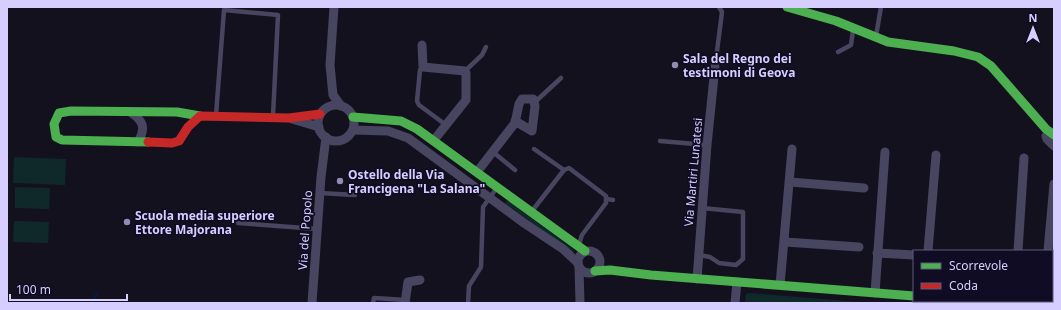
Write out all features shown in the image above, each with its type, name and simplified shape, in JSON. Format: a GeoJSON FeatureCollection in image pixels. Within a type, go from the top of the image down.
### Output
{"type":"FeatureCollection","features":[{"type":"Feature","properties":{"kind":"street"},"geometry":{"type":"LineString","coordinates":[[329,106],[327,81],[330,65],[334,7]]}},
{"type":"Feature","properties":{"kind":"street"},"geometry":{"type":"LineString","coordinates":[[787,7],[853,28],[888,42],[954,51],[978,58],[991,66],[1052,133],[1046,136],[1054,146]]}},
{"type":"Feature","properties":{"kind":"street"},"geometry":{"type":"LineString","coordinates":[[422,45],[423,66],[465,71],[466,73],[466,100],[434,140]]}},
{"type":"Feature","properties":{"kind":"street"},"geometry":{"type":"LineString","coordinates":[[323,158],[331,146],[339,140],[347,137],[353,130],[353,117],[348,110],[341,106],[333,95],[330,65]]}},
{"type":"Feature","properties":{"kind":"street","name":"Via Martiri Lunatesi"},"geometry":{"type":"LineString","coordinates":[[697,279],[707,146],[715,67]]}},
{"type":"Feature","properties":{"kind":"street"},"geometry":{"type":"LineString","coordinates":[[477,172],[515,122],[519,104],[522,99],[533,99],[535,102],[532,131],[515,122]]}},
{"type":"Feature","properties":{"kind":"street"},"geometry":{"type":"LineString","coordinates":[[200,116],[188,127],[176,143],[62,140],[56,137],[54,123],[55,118],[59,113],[71,111],[177,112],[200,116],[289,118],[320,114],[329,106],[341,106]]}},
{"type":"Feature","properties":{"kind":"street"},"geometry":{"type":"LineString","coordinates":[[130,112],[142,121],[142,134],[138,142]]}},
{"type":"Feature","properties":{"kind":"street"},"geometry":{"type":"LineString","coordinates":[[319,128],[320,114]]}},
{"type":"Feature","properties":{"kind":"street"},"geometry":{"type":"LineString","coordinates":[[353,117],[392,120],[415,127],[581,249],[592,251],[599,259],[611,268],[619,271]]}},
{"type":"Feature","properties":{"kind":"street"},"geometry":{"type":"LineString","coordinates":[[289,118],[319,128],[326,137],[339,140]]}},
{"type":"Feature","properties":{"kind":"street"},"geometry":{"type":"LineString","coordinates":[[408,138],[415,127]]}},
{"type":"Feature","properties":{"kind":"street"},"geometry":{"type":"LineString","coordinates":[[353,130],[388,131],[408,138],[524,223],[563,249],[585,272],[619,271],[697,279],[913,296]]}},
{"type":"Feature","properties":{"kind":"street","name":"Via del Popolo"},"geometry":{"type":"LineString","coordinates":[[312,303],[320,193],[326,137]]}},
{"type":"Feature","properties":{"kind":"street"},"geometry":{"type":"LineString","coordinates":[[780,286],[792,149]]}},
{"type":"Feature","properties":{"kind":"street"},"geometry":{"type":"LineString","coordinates":[[875,293],[885,152]]}},
{"type":"Feature","properties":{"kind":"street"},"geometry":{"type":"LineString","coordinates":[[928,250],[936,155]]}},
{"type":"Feature","properties":{"kind":"street"},"geometry":{"type":"LineString","coordinates":[[1018,250],[1024,158]]}},
{"type":"Feature","properties":{"kind":"street"},"geometry":{"type":"LineString","coordinates":[[790,182],[864,188]]}},
{"type":"Feature","properties":{"kind":"street"},"geometry":{"type":"LineString","coordinates":[[1048,250],[1054,184]]}},
{"type":"Feature","properties":{"kind":"street"},"geometry":{"type":"LineString","coordinates":[[785,242],[859,247]]}},
{"type":"Feature","properties":{"kind":"street"},"geometry":{"type":"LineString","coordinates":[[580,303],[581,288],[579,256],[581,249]]}},
{"type":"Feature","properties":{"kind":"street"},"geometry":{"type":"LineString","coordinates":[[877,253],[913,255]]}},
{"type":"Feature","properties":{"kind":"street"},"geometry":{"type":"LineString","coordinates":[[581,288],[584,282],[599,265],[599,259]]}},
{"type":"Feature","properties":{"kind":"street"},"geometry":{"type":"LineString","coordinates":[[405,302],[408,282],[420,280]]}},
{"type":"Feature","properties":{"kind":"street"},"geometry":{"type":"LineString","coordinates":[[735,303],[737,282]]}},
{"type":"Feature","properties":{"kind":"street"},"geometry":{"type":"LineString","coordinates":[[992,302],[1003,303]]}},
{"type":"Feature","properties":{"kind":"lane"},"geometry":{"type":"LineString","coordinates":[[715,67],[722,12],[720,7]]}},
{"type":"Feature","properties":{"kind":"lane"},"geometry":{"type":"LineString","coordinates":[[876,37],[881,7]]}},
{"type":"Feature","properties":{"kind":"lane"},"geometry":{"type":"LineString","coordinates":[[216,116],[224,10],[278,15],[273,117]]}},
{"type":"Feature","properties":{"kind":"lane"},"geometry":{"type":"LineString","coordinates":[[838,52],[850,45],[853,28]]}},
{"type":"Feature","properties":{"kind":"lane"},"geometry":{"type":"LineString","coordinates":[[465,71],[482,55],[486,47]]}},
{"type":"Feature","properties":{"kind":"lane"},"geometry":{"type":"LineString","coordinates":[[423,66],[420,70],[417,101],[446,125]]}},
{"type":"Feature","properties":{"kind":"lane"},"geometry":{"type":"LineString","coordinates":[[535,102],[561,78]]}},
{"type":"Feature","properties":{"kind":"lane"},"geometry":{"type":"LineString","coordinates":[[660,141],[707,146]]}},
{"type":"Feature","properties":{"kind":"lane"},"geometry":{"type":"LineString","coordinates":[[534,149],[564,170]]}},
{"type":"Feature","properties":{"kind":"lane"},"geometry":{"type":"LineString","coordinates":[[492,152],[515,170]]}},
{"type":"Feature","properties":{"kind":"lane"},"geometry":{"type":"LineString","coordinates":[[531,212],[564,170],[569,168],[606,196],[607,199],[613,200]]}},
{"type":"Feature","properties":{"kind":"lane"},"geometry":{"type":"LineString","coordinates":[[468,303],[469,286],[481,267],[483,207],[497,188]]}},
{"type":"Feature","properties":{"kind":"lane"},"geometry":{"type":"LineString","coordinates":[[320,193],[355,195]]}},
{"type":"Feature","properties":{"kind":"lane"},"geometry":{"type":"LineString","coordinates":[[581,249],[582,235],[607,199]]}},
{"type":"Feature","properties":{"kind":"lane"},"geometry":{"type":"LineString","coordinates":[[698,255],[710,257],[719,263],[736,265],[743,259],[743,212],[702,208]]}},
{"type":"Feature","properties":{"kind":"lane"},"geometry":{"type":"LineString","coordinates":[[238,223],[318,229]]}},
{"type":"Feature","properties":{"kind":"lane"},"geometry":{"type":"LineString","coordinates":[[373,303],[374,298],[405,302]]}},
{"type":"Feature","properties":{"kind":"green space"},"geometry":{"type":"Polygon","coordinates":[[[14,157],[66,159],[65,185],[13,183],[14,157]]]}},
{"type":"Feature","properties":{"kind":"green space"},"geometry":{"type":"Polygon","coordinates":[[[15,187],[50,188],[49,209],[15,208],[15,187]]]}},
{"type":"Feature","properties":{"kind":"green space"},"geometry":{"type":"Polygon","coordinates":[[[507,200],[574,250],[572,252],[505,203],[507,200]]]}},
{"type":"Feature","properties":{"kind":"green space"},"geometry":{"type":"Polygon","coordinates":[[[14,221],[49,222],[48,243],[13,242],[14,221]]]}},
{"type":"Feature","properties":{"kind":"green space"},"geometry":{"type":"Polygon","coordinates":[[[750,293],[871,303],[745,303],[746,294],[750,293]]]}},
{"type":"Feature","properties":{"kind":"waterway"},"geometry":{"type":"LineString","coordinates":[[92,303],[97,293]]}},
{"type":"Feature","properties":{"kind":"traffic: fast"},"geometry":{"type":"LineString","coordinates":[[787,7],[836,21],[888,42],[954,51],[978,57],[991,66],[1046,129],[1054,135]]}},
{"type":"Feature","properties":{"kind":"traffic: fast"},"geometry":{"type":"LineString","coordinates":[[148,142],[62,140],[56,137],[54,124],[59,113],[71,111],[177,112],[200,116]]}},
{"type":"Feature","properties":{"kind":"traffic: fast"},"geometry":{"type":"LineString","coordinates":[[353,117],[401,121],[417,129],[585,251]]}},
{"type":"Feature","properties":{"kind":"traffic: fast"},"geometry":{"type":"LineString","coordinates":[[595,271],[610,270],[651,275],[913,296]]}},
{"type":"Feature","properties":{"kind":"traffic: jam"},"geometry":{"type":"LineString","coordinates":[[148,142],[172,143],[179,141],[188,127],[200,116],[289,118],[320,114]]}},
{"type":"Feature","properties":{"kind":"place","name":"Sala del Regno dei testimoni di Geova"},"geometry":{"type":"Point","coordinates":[675,65]}},
{"type":"Feature","properties":{"kind":"place","name":"Ostello della Via Francigena \"La Salana\""},"geometry":{"type":"Point","coordinates":[340,181]}},
{"type":"Feature","properties":{"kind":"place","name":"Scuola media superiore Ettore Majorana"},"geometry":{"type":"Point","coordinates":[127,222]}}]}
